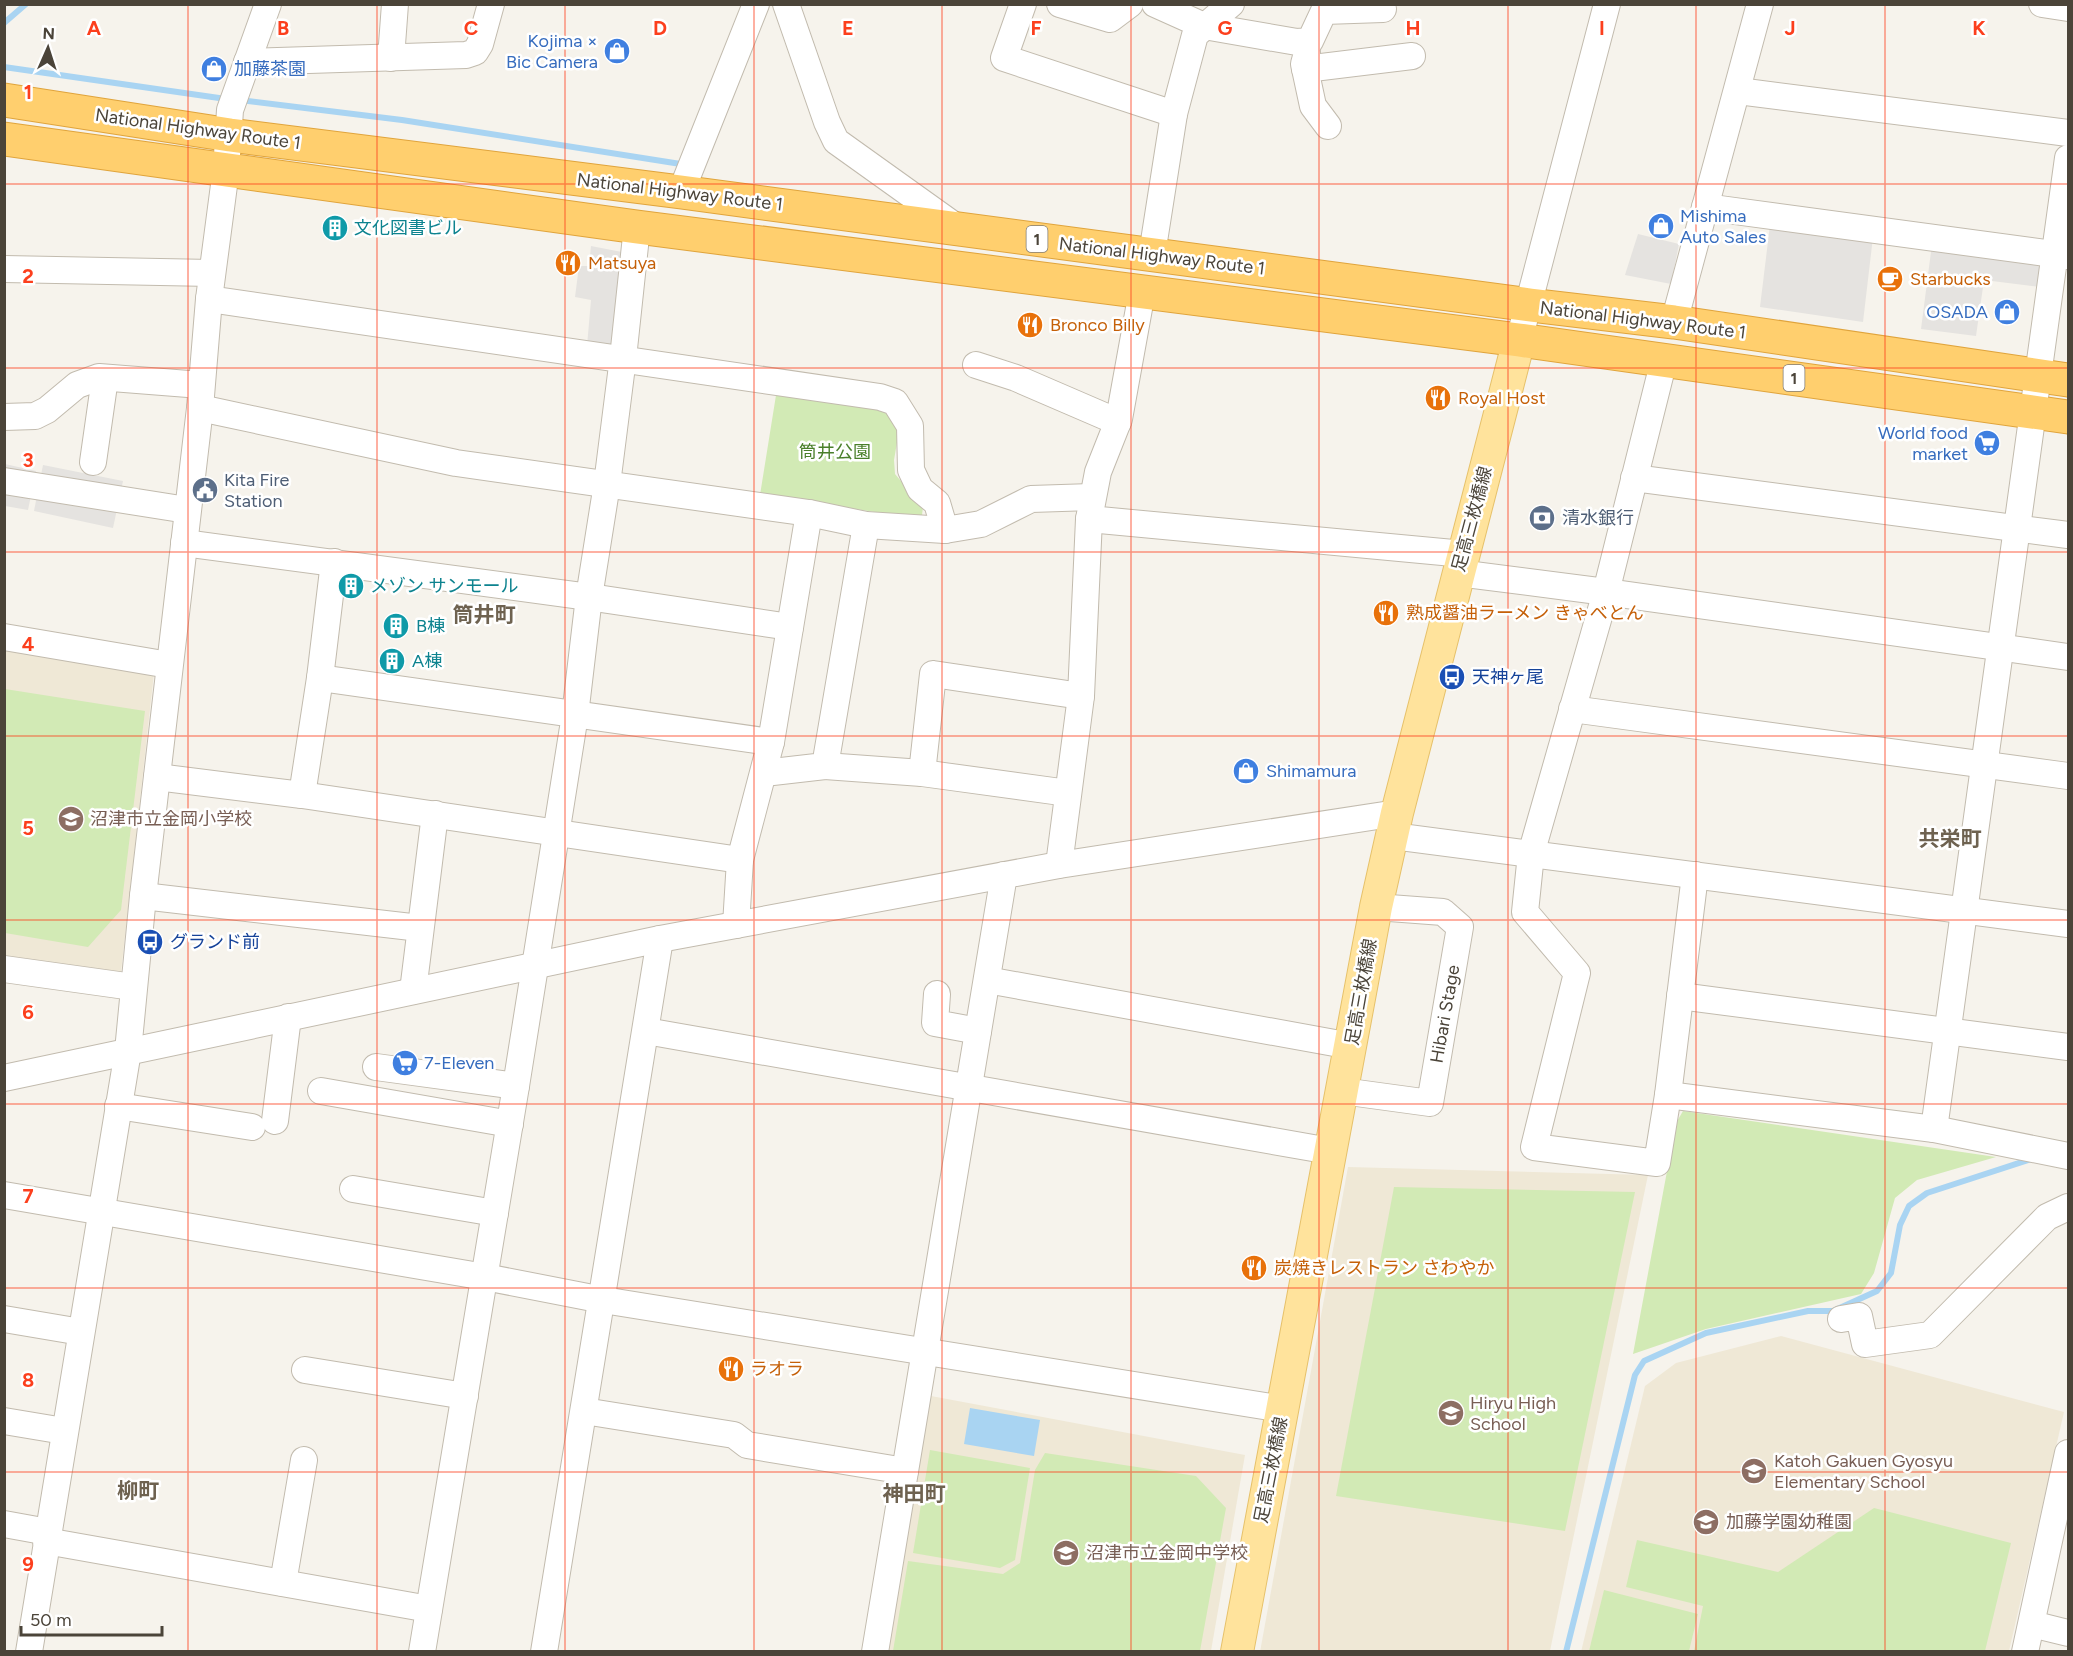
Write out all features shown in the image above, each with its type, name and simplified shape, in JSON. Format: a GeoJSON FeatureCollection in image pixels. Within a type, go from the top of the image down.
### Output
{"type":"FeatureCollection","features":[{"type":"Feature","properties":{"kind":"highway","name":"National Highway Route 1"},"geometry":{"type":"LineString","coordinates":[[4,100],[230,135],[1674,322],[2054,378]]}},
{"type":"Feature","properties":{"kind":"highway","name":"National Highway Route 1"},"geometry":{"type":"LineString","coordinates":[[4,139],[637,227],[1519,340],[2068,417]]}},
{"type":"Feature","properties":{"kind":"main road","name":"足高三枚橋線"},"geometry":{"type":"LineString","coordinates":[[1237,1652],[1376,907],[1519,340]]}},
{"type":"Feature","properties":{"kind":"street"},"geometry":{"type":"LineString","coordinates":[[29,1652],[128,1051],[133,987],[201,396],[209,299],[226,170],[231,110],[268,4]]}},
{"type":"Feature","properties":{"kind":"street"},"geometry":{"type":"LineString","coordinates":[[391,58],[395,4]]}},
{"type":"Feature","properties":{"kind":"street"},"geometry":{"type":"LineString","coordinates":[[247,62],[466,55],[475,52],[480,44],[490,4]]}},
{"type":"Feature","properties":{"kind":"street"},"geometry":{"type":"LineString","coordinates":[[681,192],[756,4]]}},
{"type":"Feature","properties":{"kind":"street"},"geometry":{"type":"LineString","coordinates":[[786,4],[827,122],[836,141],[959,230]]}},
{"type":"Feature","properties":{"kind":"street"},"geometry":{"type":"LineString","coordinates":[[1023,4],[1004,58],[1174,114]]}},
{"type":"Feature","properties":{"kind":"street"},"geometry":{"type":"LineString","coordinates":[[1060,4],[1110,19],[1130,4]]}},
{"type":"Feature","properties":{"kind":"street"},"geometry":{"type":"LineString","coordinates":[[1155,4],[1204,26],[1297,42],[1310,41]]}},
{"type":"Feature","properties":{"kind":"street"},"geometry":{"type":"LineString","coordinates":[[1152,254],[1174,114],[1195,35],[1231,4]]}},
{"type":"Feature","properties":{"kind":"street"},"geometry":{"type":"LineString","coordinates":[[1519,340],[1607,4]]}},
{"type":"Feature","properties":{"kind":"street"},"geometry":{"type":"LineString","coordinates":[[1674,322],[1760,4]]}},
{"type":"Feature","properties":{"kind":"street"},"geometry":{"type":"LineString","coordinates":[[2042,4],[2068,8]]}},
{"type":"Feature","properties":{"kind":"street"},"geometry":{"type":"LineString","coordinates":[[1328,126],[1312,106],[1305,69],[1310,41],[1324,11],[1383,9]]}},
{"type":"Feature","properties":{"kind":"street"},"geometry":{"type":"LineString","coordinates":[[1305,69],[1412,56]]}},
{"type":"Feature","properties":{"kind":"street"},"geometry":{"type":"LineString","coordinates":[[1738,91],[2068,133]]}},
{"type":"Feature","properties":{"kind":"street"},"geometry":{"type":"LineString","coordinates":[[1934,1129],[2034,412],[2054,378],[2068,158]]}},
{"type":"Feature","properties":{"kind":"street"},"geometry":{"type":"LineString","coordinates":[[1706,207],[2062,255]]}},
{"type":"Feature","properties":{"kind":"street"},"geometry":{"type":"LineString","coordinates":[[422,1652],[575,715],[589,597],[607,484],[637,227]]}},
{"type":"Feature","properties":{"kind":"street"},"geometry":{"type":"LineString","coordinates":[[4,269],[212,273]]}},
{"type":"Feature","properties":{"kind":"street"},"geometry":{"type":"LineString","coordinates":[[1059,865],[1081,696],[1091,508],[1098,472],[1118,422],[1142,292]]}},
{"type":"Feature","properties":{"kind":"street"},"geometry":{"type":"LineString","coordinates":[[209,299],[880,397],[895,402],[910,426],[911,470],[920,489],[937,503],[945,530]]}},
{"type":"Feature","properties":{"kind":"street"},"geometry":{"type":"LineString","coordinates":[[1664,360],[1606,592],[1531,854],[1525,912],[1577,973],[1534,1147],[1657,1163],[1668,1095],[1695,875]]}},
{"type":"Feature","properties":{"kind":"street"},"geometry":{"type":"LineString","coordinates":[[976,365],[1016,378],[1118,422]]}},
{"type":"Feature","properties":{"kind":"street"},"geometry":{"type":"LineString","coordinates":[[93,462],[105,378]]}},
{"type":"Feature","properties":{"kind":"street"},"geometry":{"type":"LineString","coordinates":[[4,417],[35,416],[77,385],[88,380],[105,378],[201,396],[456,463],[809,513],[866,525],[945,530],[981,524],[1031,499],[1461,563],[1606,592],[2068,657]]}},
{"type":"Feature","properties":{"kind":"street"},"geometry":{"type":"LineString","coordinates":[[1634,478],[2068,535]]}},
{"type":"Feature","properties":{"kind":"street"},"geometry":{"type":"LineString","coordinates":[[4,481],[187,510]]}},
{"type":"Feature","properties":{"kind":"street"},"geometry":{"type":"LineString","coordinates":[[736,925],[740,860],[771,742],[809,513]]}},
{"type":"Feature","properties":{"kind":"street"},"geometry":{"type":"LineString","coordinates":[[825,766],[866,525]]}},
{"type":"Feature","properties":{"kind":"street"},"geometry":{"type":"LineString","coordinates":[[184,543],[589,597],[790,627]]}},
{"type":"Feature","properties":{"kind":"street"},"geometry":{"type":"LineString","coordinates":[[302,795],[320,678],[334,562]]}},
{"type":"Feature","properties":{"kind":"street"},"geometry":{"type":"LineString","coordinates":[[4,637],[169,665]]}},
{"type":"Feature","properties":{"kind":"street"},"geometry":{"type":"LineString","coordinates":[[922,773],[933,674],[1081,696]]}},
{"type":"Feature","properties":{"kind":"street"},"geometry":{"type":"LineString","coordinates":[[320,678],[771,742]]}},
{"type":"Feature","properties":{"kind":"street"},"geometry":{"type":"LineString","coordinates":[[1572,709],[2068,776]]}},
{"type":"Feature","properties":{"kind":"street"},"geometry":{"type":"LineString","coordinates":[[764,773],[825,766],[922,773],[1068,793]]}},
{"type":"Feature","properties":{"kind":"street"},"geometry":{"type":"LineString","coordinates":[[156,777],[302,795],[740,860]]}},
{"type":"Feature","properties":{"kind":"street"},"geometry":{"type":"LineString","coordinates":[[413,991],[435,814]]}},
{"type":"Feature","properties":{"kind":"street"},"geometry":{"type":"LineString","coordinates":[[4,1078],[660,939],[1059,865],[1395,825],[1531,854],[2068,924]]}},
{"type":"Feature","properties":{"kind":"street"},"geometry":{"type":"LineString","coordinates":[[875,1652],[1005,875]]}},
{"type":"Feature","properties":{"kind":"street"},"geometry":{"type":"LineString","coordinates":[[143,896],[420,928]]}},
{"type":"Feature","properties":{"kind":"street","name":"Hibari Stage"},"geometry":{"type":"LineString","coordinates":[[1342,1091],[1430,1103],[1460,927],[1443,912],[1376,907]]}},
{"type":"Feature","properties":{"kind":"street"},"geometry":{"type":"LineString","coordinates":[[544,1652],[660,939]]}},
{"type":"Feature","properties":{"kind":"street"},"geometry":{"type":"LineString","coordinates":[[4,969],[133,987]]}},
{"type":"Feature","properties":{"kind":"street"},"geometry":{"type":"LineString","coordinates":[[987,980],[1351,1046]]}},
{"type":"Feature","properties":{"kind":"street"},"geometry":{"type":"LineString","coordinates":[[937,994],[935,1023],[978,1031]]}},
{"type":"Feature","properties":{"kind":"street"},"geometry":{"type":"LineString","coordinates":[[1680,996],[2068,1047]]}},
{"type":"Feature","properties":{"kind":"street"},"geometry":{"type":"LineString","coordinates":[[118,1106],[263,1124],[288,1017]]}},
{"type":"Feature","properties":{"kind":"street"},"geometry":{"type":"LineString","coordinates":[[646,1031],[1330,1151]]}},
{"type":"Feature","properties":{"kind":"street"},"geometry":{"type":"LineString","coordinates":[[376,1067],[516,1086]]}},
{"type":"Feature","properties":{"kind":"street"},"geometry":{"type":"LineString","coordinates":[[321,1091],[510,1124]]}},
{"type":"Feature","properties":{"kind":"street"},"geometry":{"type":"LineString","coordinates":[[1668,1095],[1934,1129],[2068,1156]]}},
{"type":"Feature","properties":{"kind":"street"},"geometry":{"type":"LineString","coordinates":[[352,1189],[495,1213]]}},
{"type":"Feature","properties":{"kind":"street"},"geometry":{"type":"LineString","coordinates":[[4,1195],[485,1277],[603,1300],[1283,1409]]}},
{"type":"Feature","properties":{"kind":"street"},"geometry":{"type":"LineString","coordinates":[[1841,1319],[1859,1316],[1865,1344],[1930,1335],[2047,1217],[2068,1207]]}},
{"type":"Feature","properties":{"kind":"street"},"geometry":{"type":"LineString","coordinates":[[4,1319],[81,1332]]}},
{"type":"Feature","properties":{"kind":"street"},"geometry":{"type":"LineString","coordinates":[[305,1370],[465,1396]]}},
{"type":"Feature","properties":{"kind":"street"},"geometry":{"type":"LineString","coordinates":[[584,1411],[734,1435],[747,1445],[905,1471]]}},
{"type":"Feature","properties":{"kind":"street"},"geometry":{"type":"LineString","coordinates":[[4,1421],[64,1431]]}},
{"type":"Feature","properties":{"kind":"street"},"geometry":{"type":"LineString","coordinates":[[2025,1652],[2068,1453]]}},
{"type":"Feature","properties":{"kind":"street"},"geometry":{"type":"LineString","coordinates":[[283,1583],[304,1460]]}},
{"type":"Feature","properties":{"kind":"street"},"geometry":{"type":"LineString","coordinates":[[4,1524],[47,1536],[283,1583],[429,1609]]}},
{"type":"Feature","properties":{"kind":"street"},"geometry":{"type":"LineString","coordinates":[[2031,1624],[2068,1633]]}},
{"type":"Feature","properties":{"kind":"shaded area"},"geometry":{"type":"Polygon","coordinates":[[[1770,225],[1873,237],[1863,322],[1760,307],[1770,225]]]}},
{"type":"Feature","properties":{"kind":"shaded area"},"geometry":{"type":"Polygon","coordinates":[[[1638,234],[1679,244],[1671,284],[1625,275],[1638,234]]]}},
{"type":"Feature","properties":{"kind":"shaded area"},"geometry":{"type":"Polygon","coordinates":[[[1932,244],[2040,258],[2043,268],[2041,287],[1984,280],[1976,336],[1921,329],[1932,244]]]}},
{"type":"Feature","properties":{"kind":"shaded area"},"geometry":{"type":"Polygon","coordinates":[[[591,246],[627,253],[615,349],[587,346],[591,300],[575,297],[579,266],[589,266],[591,246]]]}},
{"type":"Feature","properties":{"kind":"shaded area"},"geometry":{"type":"Polygon","coordinates":[[[5,464],[36,471],[28,510],[5,506],[5,464]]]}},
{"type":"Feature","properties":{"kind":"shaded area"},"geometry":{"type":"Polygon","coordinates":[[[43,465],[123,481],[113,528],[34,511],[43,465]]]}},
{"type":"Feature","properties":{"kind":"shaded area","name":"沼津市立金岡小学校"},"geometry":{"type":"Polygon","coordinates":[[[5,649],[154,673],[120,981],[5,964],[5,649]]]}},
{"type":"Feature","properties":{"kind":"shaded area","name":"Hiryu High School"},"geometry":{"type":"Polygon","coordinates":[[[1348,1167],[1648,1175],[1550,1651],[1260,1652],[1348,1167]]]}},
{"type":"Feature","properties":{"kind":"shaded area"},"geometry":{"type":"Polygon","coordinates":[[[1781,1336],[2064,1412],[2009,1651],[1581,1652],[1645,1386],[1676,1363],[1781,1336]]]}},
{"type":"Feature","properties":{"kind":"shaded area","name":"沼津市立金岡中学校"},"geometry":{"type":"Polygon","coordinates":[[[931,1396],[1245,1455],[1211,1651],[887,1652],[931,1396]]]}},
{"type":"Feature","properties":{"kind":"green space","name":"筒井公園"},"geometry":{"type":"Polygon","coordinates":[[[777,389],[886,409],[899,431],[894,460],[895,474],[923,507],[922,515],[916,518],[760,495],[777,389]]]}},
{"type":"Feature","properties":{"kind":"green space","name":"沼津市立金岡小学校"},"geometry":{"type":"Polygon","coordinates":[[[5,689],[145,711],[121,910],[88,947],[5,933],[5,689]]]}},
{"type":"Feature","properties":{"kind":"green space"},"geometry":{"type":"Polygon","coordinates":[[[1683,1111],[1996,1157],[1917,1180],[1895,1198],[1874,1273],[1861,1294],[1706,1329],[1633,1354],[1676,1123],[1683,1111]]]}},
{"type":"Feature","properties":{"kind":"green space"},"geometry":{"type":"Polygon","coordinates":[[[1394,1187],[1635,1192],[1565,1531],[1336,1496],[1394,1187]]]}},
{"type":"Feature","properties":{"kind":"green space"},"geometry":{"type":"Polygon","coordinates":[[[930,1450],[1030,1468],[1015,1560],[1000,1568],[913,1553],[930,1450]]]}},
{"type":"Feature","properties":{"kind":"green space","name":"沼津市立金岡中学校"},"geometry":{"type":"Polygon","coordinates":[[[1045,1453],[1196,1476],[1226,1508],[1200,1651],[893,1651],[908,1561],[1003,1574],[1020,1563],[1035,1470],[1045,1453]]]}},
{"type":"Feature","properties":{"kind":"green space"},"geometry":{"type":"Polygon","coordinates":[[[1874,1508],[2011,1543],[1985,1651],[1694,1651],[1703,1606],[1626,1587],[1637,1540],[1778,1572],[1874,1508]]]}},
{"type":"Feature","properties":{"kind":"green space"},"geometry":{"type":"Polygon","coordinates":[[[1604,1590],[1698,1614],[1689,1651],[1589,1651],[1604,1590]]]}},
{"type":"Feature","properties":{"kind":"water"},"geometry":{"type":"Polygon","coordinates":[[[970,1408],[1040,1420],[1034,1456],[964,1444],[970,1408]]]}},
{"type":"Feature","properties":{"kind":"waterway"},"geometry":{"type":"LineString","coordinates":[[4,23],[26,4]]}},
{"type":"Feature","properties":{"kind":"waterway"},"geometry":{"type":"LineString","coordinates":[[4,67],[226,99]]}},
{"type":"Feature","properties":{"kind":"waterway"},"geometry":{"type":"LineString","coordinates":[[240,100],[402,120],[687,165]]}},
{"type":"Feature","properties":{"kind":"waterway"},"geometry":{"type":"LineString","coordinates":[[1566,1652],[1635,1375],[1644,1361],[1706,1333],[1808,1311],[1833,1311],[1877,1291],[1891,1273],[1900,1225],[1909,1206],[1927,1193],[2034,1158]]}},
{"type":"Feature","properties":{"kind":"place","name":"Kojima × Bic Camera"},"geometry":{"type":"Point","coordinates":[617,51]}},
{"type":"Feature","properties":{"kind":"place","name":"加藤茶園"},"geometry":{"type":"Point","coordinates":[214,69]}},
{"type":"Feature","properties":{"kind":"place","name":"Mishima Auto Sales"},"geometry":{"type":"Point","coordinates":[1661,226]}},
{"type":"Feature","properties":{"kind":"place","name":"文化図書ビル"},"geometry":{"type":"Point","coordinates":[335,228]}},
{"type":"Feature","properties":{"kind":"place","name":"Matsuya"},"geometry":{"type":"Point","coordinates":[568,263]}},
{"type":"Feature","properties":{"kind":"place","name":"Starbucks"},"geometry":{"type":"Point","coordinates":[1890,279]}},
{"type":"Feature","properties":{"kind":"place","name":"OSADA"},"geometry":{"type":"Point","coordinates":[2007,312]}},
{"type":"Feature","properties":{"kind":"place","name":"Bronco Billy"},"geometry":{"type":"Point","coordinates":[1030,325]}},
{"type":"Feature","properties":{"kind":"place","name":"Royal Host"},"geometry":{"type":"Point","coordinates":[1438,398]}},
{"type":"Feature","properties":{"kind":"place","name":"World food market"},"geometry":{"type":"Point","coordinates":[1987,443]}},
{"type":"Feature","properties":{"kind":"place","name":"Kita Fire Station"},"geometry":{"type":"Point","coordinates":[205,490]}},
{"type":"Feature","properties":{"kind":"place","name":"清水銀行"},"geometry":{"type":"Point","coordinates":[1542,518]}},
{"type":"Feature","properties":{"kind":"place","name":"メゾン サンモール"},"geometry":{"type":"Point","coordinates":[351,586]}},
{"type":"Feature","properties":{"kind":"place","name":"熟成醤油ラーメン きゃべとん"},"geometry":{"type":"Point","coordinates":[1386,613]}},
{"type":"Feature","properties":{"kind":"place","name":"B棟"},"geometry":{"type":"Point","coordinates":[396,626]}},
{"type":"Feature","properties":{"kind":"place","name":"A棟"},"geometry":{"type":"Point","coordinates":[392,661]}},
{"type":"Feature","properties":{"kind":"place","name":"天神ヶ尾"},"geometry":{"type":"Point","coordinates":[1452,677]}},
{"type":"Feature","properties":{"kind":"place","name":"Shimamura"},"geometry":{"type":"Point","coordinates":[1246,771]}},
{"type":"Feature","properties":{"kind":"place","name":"沼津市立金岡小学校"},"geometry":{"type":"Point","coordinates":[71,819]}},
{"type":"Feature","properties":{"kind":"place","name":"グランド前"},"geometry":{"type":"Point","coordinates":[150,942]}},
{"type":"Feature","properties":{"kind":"place","name":"7-Eleven"},"geometry":{"type":"Point","coordinates":[405,1063]}},
{"type":"Feature","properties":{"kind":"place","name":"炭焼きレストラン さわやか"},"geometry":{"type":"Point","coordinates":[1254,1268]}},
{"type":"Feature","properties":{"kind":"place","name":"ラオラ"},"geometry":{"type":"Point","coordinates":[731,1369]}},
{"type":"Feature","properties":{"kind":"place","name":"Hiryu High School"},"geometry":{"type":"Point","coordinates":[1451,1413]}},
{"type":"Feature","properties":{"kind":"place","name":"Katoh Gakuen Gyosyu Elementary School"},"geometry":{"type":"Point","coordinates":[1754,1471]}},
{"type":"Feature","properties":{"kind":"place","name":"加藤学園幼稚園"},"geometry":{"type":"Point","coordinates":[1706,1522]}},
{"type":"Feature","properties":{"kind":"place","name":"沼津市立金岡中学校"},"geometry":{"type":"Point","coordinates":[1066,1553]}},
{"type":"Feature","properties":{"kind":"district","name":"筒井町"},"geometry":{"type":"Point","coordinates":[484,615]}},
{"type":"Feature","properties":{"kind":"district","name":"共栄町"},"geometry":{"type":"Point","coordinates":[1950,839]}},
{"type":"Feature","properties":{"kind":"district","name":"柳町"},"geometry":{"type":"Point","coordinates":[138,1491]}},
{"type":"Feature","properties":{"kind":"district","name":"神田町"},"geometry":{"type":"Point","coordinates":[914,1494]}}]}
